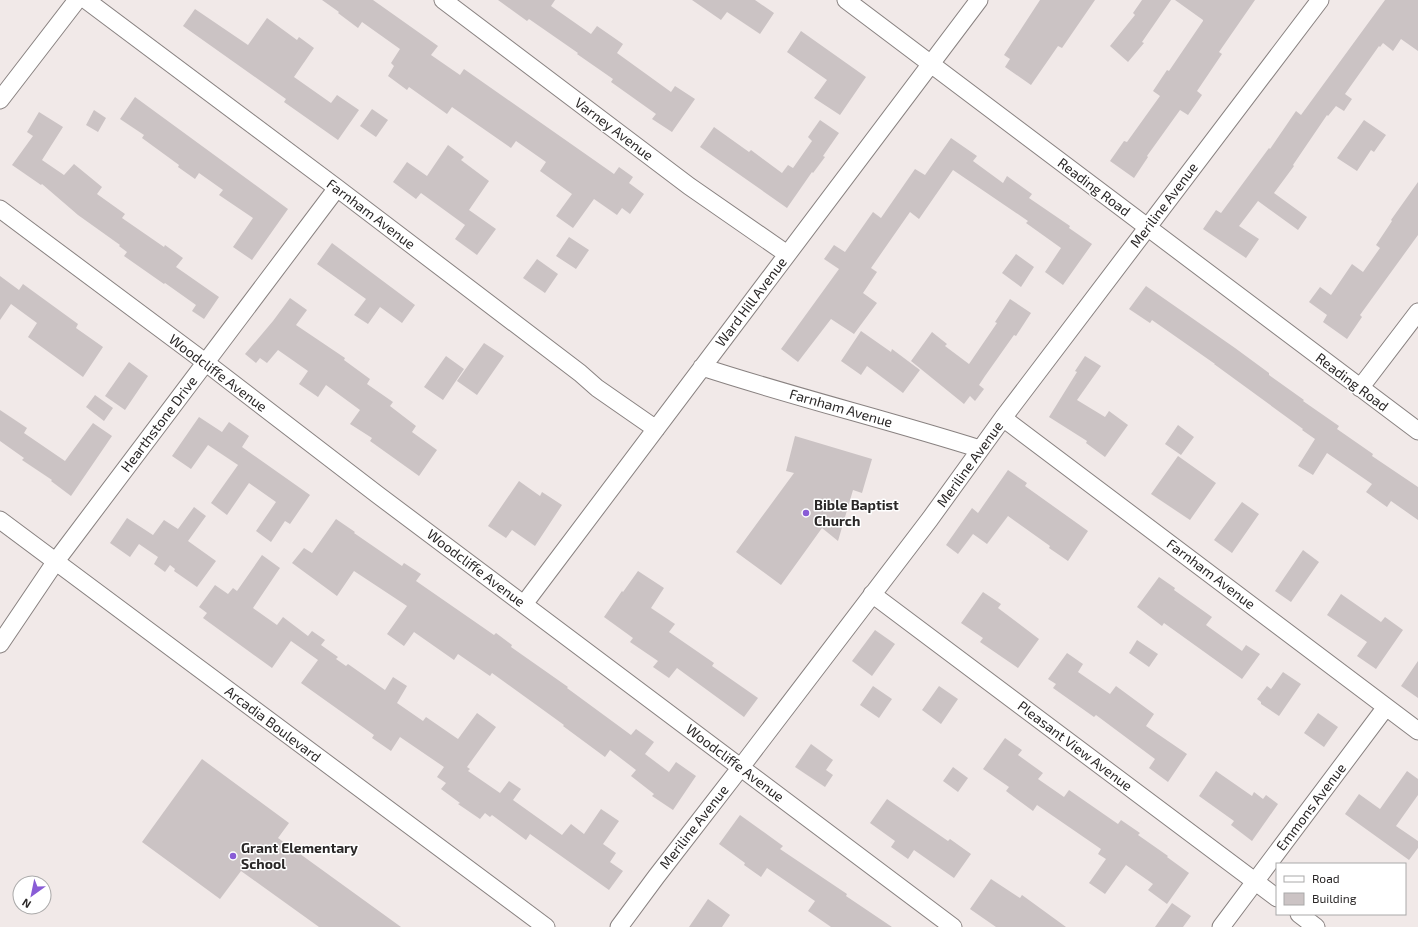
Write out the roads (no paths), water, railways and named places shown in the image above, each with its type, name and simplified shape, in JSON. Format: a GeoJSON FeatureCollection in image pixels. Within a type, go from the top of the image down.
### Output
{"type":"FeatureCollection","features":[{"type":"Feature","properties":{"kind":"street"},"geometry":{"type":"LineString","coordinates":[[0,100],[76,0]]}},
{"type":"Feature","properties":{"kind":"street","name":"Farnham Avenue"},"geometry":{"type":"LineString","coordinates":[[86,0],[337,188],[580,373],[597,388],[656,429]]}},
{"type":"Feature","properties":{"kind":"street","name":"Varney Avenue"},"geometry":{"type":"LineString","coordinates":[[443,0],[689,186],[787,254]]}},
{"type":"Feature","properties":{"kind":"street","name":"Reading Road"},"geometry":{"type":"LineString","coordinates":[[846,0],[1418,431]]}},
{"type":"Feature","properties":{"kind":"street","name":"Ward Hill Avenue"},"geometry":{"type":"LineString","coordinates":[[524,604],[979,0]]}},
{"type":"Feature","properties":{"kind":"street","name":"Meriline Avenue"},"geometry":{"type":"LineString","coordinates":[[619,927],[930,519],[1003,418],[1320,0]]}},
{"type":"Feature","properties":{"kind":"street","name":"Hearthstone Drive"},"geometry":{"type":"LineString","coordinates":[[0,644],[56,561],[337,188]]}},
{"type":"Feature","properties":{"kind":"street","name":"Woodcliffe Avenue"},"geometry":{"type":"LineString","coordinates":[[0,209],[206,362],[378,495],[953,927]]}},
{"type":"Feature","properties":{"kind":"street"},"geometry":{"type":"LineString","coordinates":[[1360,388],[1418,312]]}},
{"type":"Feature","properties":{"kind":"street","name":"Farnham Avenue"},"geometry":{"type":"LineString","coordinates":[[702,367],[745,381],[933,434],[980,449]]}},
{"type":"Feature","properties":{"kind":"street","name":"Farnham Avenue"},"geometry":{"type":"LineString","coordinates":[[1003,418],[1418,731]]}},
{"type":"Feature","properties":{"kind":"street","name":"Arcadia Boulevard"},"geometry":{"type":"LineString","coordinates":[[0,520],[546,927]]}},
{"type":"Feature","properties":{"kind":"street","name":"Pleasant View Avenue"},"geometry":{"type":"LineString","coordinates":[[872,594],[1276,897]]}},
{"type":"Feature","properties":{"kind":"street","name":"Emmons Avenue"},"geometry":{"type":"LineString","coordinates":[[1222,927],[1386,707]]}},
{"type":"Feature","properties":{"kind":"street"},"geometry":{"type":"LineString","coordinates":[[1300,915],[1316,927]]}},
{"type":"Feature","properties":{"kind":"place","name":"Bible Baptist Church"},"geometry":{"type":"Point","coordinates":[806,513]}},
{"type":"Feature","properties":{"kind":"place","name":"Grant Elementary School"},"geometry":{"type":"Point","coordinates":[233,856]}}]}
